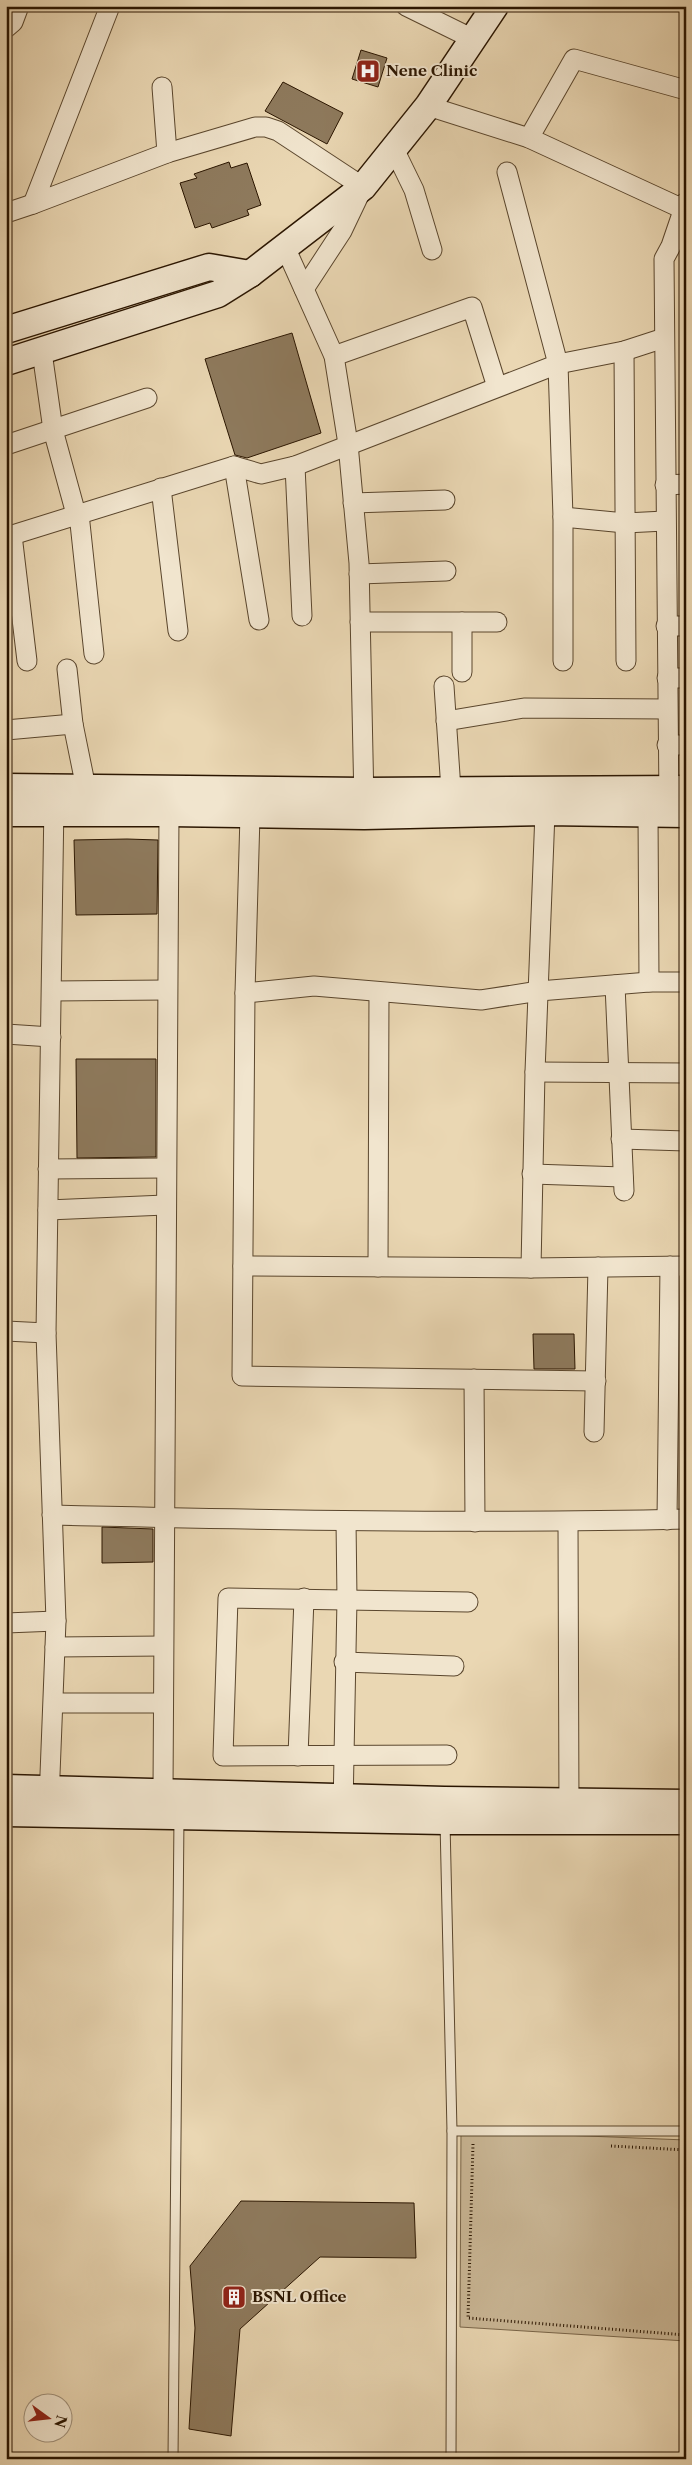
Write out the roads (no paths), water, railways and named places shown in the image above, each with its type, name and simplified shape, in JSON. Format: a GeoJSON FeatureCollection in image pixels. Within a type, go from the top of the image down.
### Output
{"type":"FeatureCollection","features":[{"type":"Feature","properties":{"kind":"street"},"geometry":{"type":"LineString","coordinates":[[6,28],[13,22],[20,6]]}},
{"type":"Feature","properties":{"kind":"street"},"geometry":{"type":"LineString","coordinates":[[33,204],[110,6]]}},
{"type":"Feature","properties":{"kind":"street"},"geometry":{"type":"LineString","coordinates":[[406,6],[473,39]]}},
{"type":"Feature","properties":{"kind":"street"},"geometry":{"type":"LineString","coordinates":[[6,362],[218,294],[250,274],[363,187],[428,106],[495,6]]}},
{"type":"Feature","properties":{"kind":"street"},"geometry":{"type":"LineString","coordinates":[[529,138],[574,59],[686,90]]}},
{"type":"Feature","properties":{"kind":"street"},"geometry":{"type":"LineString","coordinates":[[162,87],[167,153]]}},
{"type":"Feature","properties":{"kind":"street"},"geometry":{"type":"LineString","coordinates":[[428,106],[529,138],[685,206],[678,249],[664,260],[667,709],[676,745],[678,788],[667,814],[648,982]]}},
{"type":"Feature","properties":{"kind":"street"},"geometry":{"type":"LineString","coordinates":[[6,213],[167,153],[255,127],[266,127],[278,131],[363,187]]}},
{"type":"Feature","properties":{"kind":"street"},"geometry":{"type":"LineString","coordinates":[[394,149],[414,190],[432,250]]}},
{"type":"Feature","properties":{"kind":"street"},"geometry":{"type":"LineString","coordinates":[[507,172],[558,364],[563,516],[563,661]]}},
{"type":"Feature","properties":{"kind":"street"},"geometry":{"type":"LineString","coordinates":[[304,289],[342,231],[363,187]]}},
{"type":"Feature","properties":{"kind":"street"},"geometry":{"type":"LineString","coordinates":[[285,247],[334,356],[348,444],[359,574],[364,804]]}},
{"type":"Feature","properties":{"kind":"street"},"geometry":{"type":"LineString","coordinates":[[6,330],[209,267],[250,274]]}},
{"type":"Feature","properties":{"kind":"street"},"geometry":{"type":"LineString","coordinates":[[334,356],[472,307],[497,387]]}},
{"type":"Feature","properties":{"kind":"street"},"geometry":{"type":"LineString","coordinates":[[26,661],[9,536],[234,466],[261,474],[295,466],[558,364],[624,351],[664,338]]}},
{"type":"Feature","properties":{"kind":"street"},"geometry":{"type":"LineString","coordinates":[[624,351],[626,661]]}},
{"type":"Feature","properties":{"kind":"street"},"geometry":{"type":"LineString","coordinates":[[42,352],[53,430],[78,514],[94,654]]}},
{"type":"Feature","properties":{"kind":"street"},"geometry":{"type":"LineString","coordinates":[[6,445],[148,398]]}},
{"type":"Feature","properties":{"kind":"street"},"geometry":{"type":"LineString","coordinates":[[234,466],[259,620]]}},
{"type":"Feature","properties":{"kind":"street"},"geometry":{"type":"LineString","coordinates":[[295,466],[302,616]]}},
{"type":"Feature","properties":{"kind":"street"},"geometry":{"type":"LineString","coordinates":[[665,485],[686,484]]}},
{"type":"Feature","properties":{"kind":"street"},"geometry":{"type":"LineString","coordinates":[[160,488],[178,631]]}},
{"type":"Feature","properties":{"kind":"street"},"geometry":{"type":"LineString","coordinates":[[353,503],[445,500]]}},
{"type":"Feature","properties":{"kind":"street"},"geometry":{"type":"LineString","coordinates":[[563,516],[626,523],[665,522]]}},
{"type":"Feature","properties":{"kind":"street"},"geometry":{"type":"LineString","coordinates":[[359,574],[446,571]]}},
{"type":"Feature","properties":{"kind":"street"},"geometry":{"type":"LineString","coordinates":[[360,622],[497,622]]}},
{"type":"Feature","properties":{"kind":"street"},"geometry":{"type":"LineString","coordinates":[[462,622],[462,672]]}},
{"type":"Feature","properties":{"kind":"street"},"geometry":{"type":"LineString","coordinates":[[666,626],[686,626]]}},
{"type":"Feature","properties":{"kind":"street"},"geometry":{"type":"LineString","coordinates":[[67,669],[73,724],[86,788]]}},
{"type":"Feature","properties":{"kind":"street"},"geometry":{"type":"LineString","coordinates":[[667,678],[686,678]]}},
{"type":"Feature","properties":{"kind":"street"},"geometry":{"type":"LineString","coordinates":[[444,686],[451,790]]}},
{"type":"Feature","properties":{"kind":"street"},"geometry":{"type":"LineString","coordinates":[[446,721],[524,708],[667,709]]}},
{"type":"Feature","properties":{"kind":"street"},"geometry":{"type":"LineString","coordinates":[[6,730],[73,724]]}},
{"type":"Feature","properties":{"kind":"street"},"geometry":{"type":"LineString","coordinates":[[6,787],[86,788],[545,812],[667,814]]}},
{"type":"Feature","properties":{"kind":"street"},"geometry":{"type":"LineString","coordinates":[[48,1814],[56,1621],[46,1333],[54,787]]}},
{"type":"Feature","properties":{"kind":"street"},"geometry":{"type":"LineString","coordinates":[[6,813],[250,815],[364,804],[451,790],[678,788]]}},
{"type":"Feature","properties":{"kind":"street"},"geometry":{"type":"LineString","coordinates":[[531,1268],[535,1072],[545,812]]}},
{"type":"Feature","properties":{"kind":"street"},"geometry":{"type":"LineString","coordinates":[[169,813],[166,990],[163,1703],[175,1802]]}},
{"type":"Feature","properties":{"kind":"street"},"geometry":{"type":"LineString","coordinates":[[250,815],[242,1376],[596,1381]]}},
{"type":"Feature","properties":{"kind":"street"},"geometry":{"type":"LineString","coordinates":[[246,993],[314,986],[481,1000],[539,991],[648,982],[686,982]]}},
{"type":"Feature","properties":{"kind":"street"},"geometry":{"type":"LineString","coordinates":[[532,1174],[623,1184],[615,985]]}},
{"type":"Feature","properties":{"kind":"street"},"geometry":{"type":"LineString","coordinates":[[52,991],[166,990]]}},
{"type":"Feature","properties":{"kind":"street"},"geometry":{"type":"LineString","coordinates":[[378,1267],[379,992]]}},
{"type":"Feature","properties":{"kind":"street"},"geometry":{"type":"LineString","coordinates":[[6,1034],[51,1037]]}},
{"type":"Feature","properties":{"kind":"street"},"geometry":{"type":"LineString","coordinates":[[535,1072],[686,1074]]}},
{"type":"Feature","properties":{"kind":"street"},"geometry":{"type":"LineString","coordinates":[[621,1139],[686,1141]]}},
{"type":"Feature","properties":{"kind":"street"},"geometry":{"type":"LineString","coordinates":[[48,1169],[165,1168]]}},
{"type":"Feature","properties":{"kind":"street"},"geometry":{"type":"LineString","coordinates":[[48,1210],[165,1205]]}},
{"type":"Feature","properties":{"kind":"street"},"geometry":{"type":"LineString","coordinates":[[243,1266],[531,1268],[678,1266],[666,1520]]}},
{"type":"Feature","properties":{"kind":"street"},"geometry":{"type":"LineString","coordinates":[[594,1432],[598,1267]]}},
{"type":"Feature","properties":{"kind":"street"},"geometry":{"type":"LineString","coordinates":[[6,1331],[46,1333]]}},
{"type":"Feature","properties":{"kind":"street"},"geometry":{"type":"LineString","coordinates":[[474,1379],[475,1522]]}},
{"type":"Feature","properties":{"kind":"street"},"geometry":{"type":"LineString","coordinates":[[52,1515],[346,1521],[568,1522],[686,1520]]}},
{"type":"Feature","properties":{"kind":"street"},"geometry":{"type":"LineString","coordinates":[[343,1808],[344,1662],[347,1599],[346,1521]]}},
{"type":"Feature","properties":{"kind":"street"},"geometry":{"type":"LineString","coordinates":[[568,1522],[569,1810]]}},
{"type":"Feature","properties":{"kind":"street"},"geometry":{"type":"LineString","coordinates":[[447,1755],[223,1756],[228,1598],[468,1602]]}},
{"type":"Feature","properties":{"kind":"street"},"geometry":{"type":"LineString","coordinates":[[298,1756],[304,1598]]}},
{"type":"Feature","properties":{"kind":"street"},"geometry":{"type":"LineString","coordinates":[[6,1623],[56,1621]]}},
{"type":"Feature","properties":{"kind":"street"},"geometry":{"type":"LineString","coordinates":[[55,1647],[163,1646]]}},
{"type":"Feature","properties":{"kind":"street"},"geometry":{"type":"LineString","coordinates":[[344,1662],[454,1666]]}},
{"type":"Feature","properties":{"kind":"street"},"geometry":{"type":"LineString","coordinates":[[54,1702],[163,1703]]}},
{"type":"Feature","properties":{"kind":"street"},"geometry":{"type":"LineString","coordinates":[[6,1788],[50,1789],[175,1802],[343,1808],[569,1810],[686,1803]]}},
{"type":"Feature","properties":{"kind":"street"},"geometry":{"type":"LineString","coordinates":[[6,1814],[48,1814],[175,1802]]}},
{"type":"Feature","properties":{"kind":"street"},"geometry":{"type":"LineString","coordinates":[[569,1810],[686,1821]]}},
{"type":"Feature","properties":{"kind":"lane"},"geometry":{"type":"LineString","coordinates":[[173,2459],[175,1802]]}},
{"type":"Feature","properties":{"kind":"lane"},"geometry":{"type":"LineString","coordinates":[[445,1810],[452,2130],[451,2459]]}},
{"type":"Feature","properties":{"kind":"lane"},"geometry":{"type":"LineString","coordinates":[[452,2130],[686,2131]]}},
{"type":"Feature","properties":{"kind":"place","name":"Nene Clinic"},"geometry":{"type":"Point","coordinates":[368,71]}},
{"type":"Feature","properties":{"kind":"place","name":"BSNL Office"},"geometry":{"type":"Point","coordinates":[234,2297]}}]}
